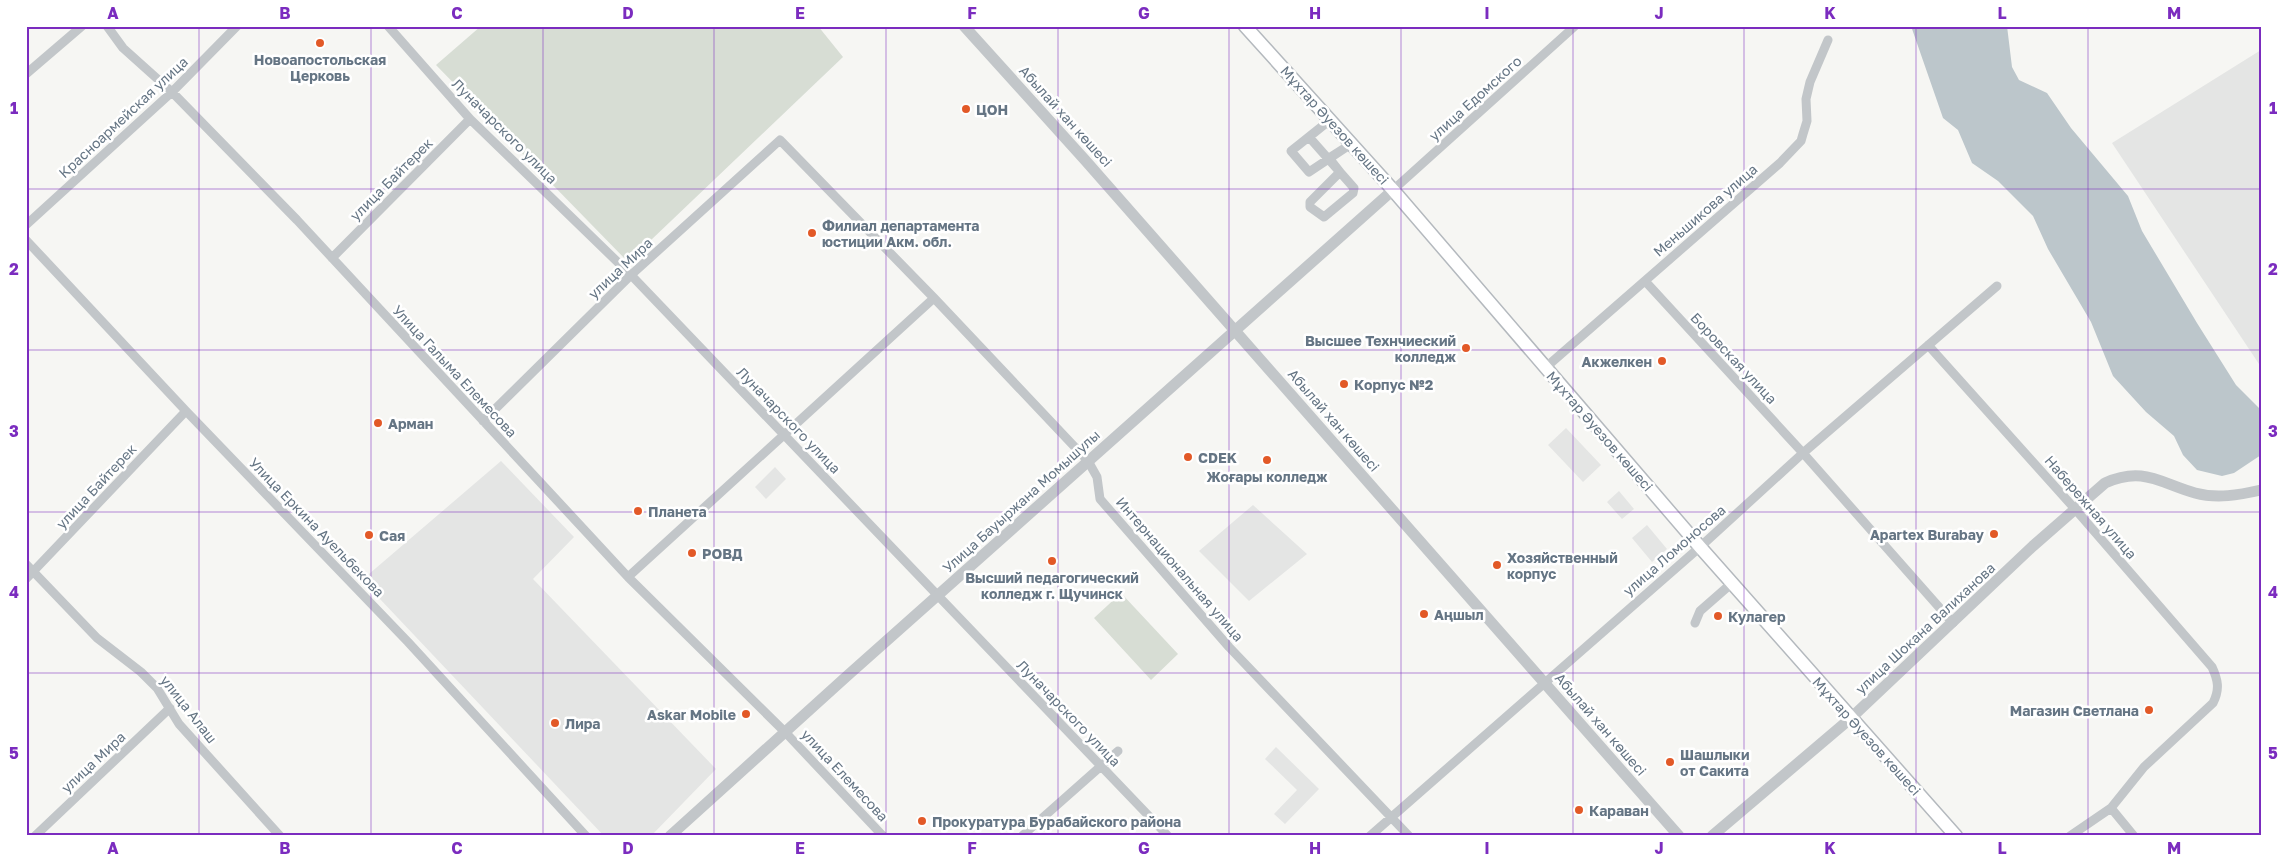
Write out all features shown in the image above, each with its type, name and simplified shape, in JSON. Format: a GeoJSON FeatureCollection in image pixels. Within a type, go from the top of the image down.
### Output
{"type":"FeatureCollection","features":[{"type":"Feature","properties":{"kind":"main road","name":"Мұхтар Әуезов көшесі"},"geometry":{"type":"LineString","coordinates":[[1247,27],[1394,190],[1700,547],[1956,836]]}},
{"type":"Feature","properties":{"kind":"street"},"geometry":{"type":"LineString","coordinates":[[26,74],[82,26]]}},
{"type":"Feature","properties":{"kind":"street","name":"Улица Галыма Елемесова"},"geometry":{"type":"LineString","coordinates":[[107,26],[123,48],[172,92],[298,220],[628,577],[786,733]]}},
{"type":"Feature","properties":{"kind":"street","name":"Красноармейская улица"},"geometry":{"type":"LineString","coordinates":[[26,225],[172,92],[237,26]]}},
{"type":"Feature","properties":{"kind":"street","name":"Луначарского улица"},"geometry":{"type":"LineString","coordinates":[[388,26],[470,119],[631,275],[1168,836]]}},
{"type":"Feature","properties":{"kind":"street","name":"Абылай хан көшесі"},"geometry":{"type":"LineString","coordinates":[[964,26],[1085,160],[1679,836]]}},
{"type":"Feature","properties":{"kind":"street","name":"улица Едомского"},"geometry":{"type":"LineString","coordinates":[[1394,190],[1575,26]]}},
{"type":"Feature","properties":{"kind":"street","name":"Меньшикова улица"},"geometry":{"type":"LineString","coordinates":[[1545,368],[1780,163],[1801,141],[1806,122],[1806,99],[1810,82],[1828,40]]}},
{"type":"Feature","properties":{"kind":"street","name":"улица Байтерек"},"geometry":{"type":"LineString","coordinates":[[332,258],[470,119]]}},
{"type":"Feature","properties":{"kind":"street"},"geometry":{"type":"LineString","coordinates":[[1330,120],[1291,150],[1309,172],[1352,144]]}},
{"type":"Feature","properties":{"kind":"street"},"geometry":{"type":"LineString","coordinates":[[1309,137],[1329,158],[1354,188],[1353,193],[1324,218],[1310,207],[1310,202],[1340,172]]}},
{"type":"Feature","properties":{"kind":"street","name":"улица Мира"},"geometry":{"type":"LineString","coordinates":[[483,420],[631,275],[780,140]]}},
{"type":"Feature","properties":{"kind":"street","name":"Интернациональная улица"},"geometry":{"type":"LineString","coordinates":[[780,140],[934,298],[1088,461],[1097,476],[1100,500],[1230,647],[1409,836]]}},
{"type":"Feature","properties":{"kind":"street","name":"Улица Бауыржана Момышулы"},"geometry":{"type":"LineString","coordinates":[[670,836],[937,595],[1394,190]]}},
{"type":"Feature","properties":{"kind":"street","name":"Улица Еркина Ауельбекова"},"geometry":{"type":"LineString","coordinates":[[26,240],[186,411],[408,642],[586,836]]}},
{"type":"Feature","properties":{"kind":"street","name":"Боровская улица"},"geometry":{"type":"LineString","coordinates":[[1645,281],[1803,453],[1953,623]]}},
{"type":"Feature","properties":{"kind":"street","name":"улица Ломоносова"},"geometry":{"type":"LineString","coordinates":[[1370,836],[1700,547],[1803,453],[1997,286]]}},
{"type":"Feature","properties":{"kind":"street"},"geometry":{"type":"LineString","coordinates":[[628,577],[934,298]]}},
{"type":"Feature","properties":{"kind":"street","name":"Набережная улица"},"geometry":{"type":"LineString","coordinates":[[1928,345],[2075,508],[2212,667],[2218,680],[2218,694],[2213,703],[2144,767],[2111,808]]}},
{"type":"Feature","properties":{"kind":"street","name":"улица Байтерек"},"geometry":{"type":"LineString","coordinates":[[26,579],[186,411]]}},
{"type":"Feature","properties":{"kind":"street","name":"улица Шокана Валиханова"},"geometry":{"type":"LineString","coordinates":[[1712,836],[1851,718],[2075,508],[2105,483],[2120,477],[2133,475],[2150,477],[2195,493],[2213,496],[2230,496],[2261,490]]}},
{"type":"Feature","properties":{"kind":"street","name":"улица Алаш"},"geometry":{"type":"LineString","coordinates":[[26,564],[97,638],[141,672],[157,688],[179,724],[280,836]]}},
{"type":"Feature","properties":{"kind":"street"},"geometry":{"type":"LineString","coordinates":[[1695,623],[1700,612],[1732,583]]}},
{"type":"Feature","properties":{"kind":"street","name":"улица Мира"},"geometry":{"type":"LineString","coordinates":[[35,836],[170,708]]}},
{"type":"Feature","properties":{"kind":"street"},"geometry":{"type":"LineString","coordinates":[[158,720],[167,720],[179,724]]}},
{"type":"Feature","properties":{"kind":"street","name":"улица Елемесова"},"geometry":{"type":"LineString","coordinates":[[786,733],[883,836]]}},
{"type":"Feature","properties":{"kind":"street"},"geometry":{"type":"LineString","coordinates":[[1022,836],[1118,751]]}},
{"type":"Feature","properties":{"kind":"street"},"geometry":{"type":"LineString","coordinates":[[2070,836],[2111,808],[2134,836]]}},
{"type":"Feature","properties":{"kind":"shaded area"},"geometry":{"type":"Polygon","coordinates":[[[481,26],[818,26],[843,57],[628,262],[436,65],[481,26]]]}},
{"type":"Feature","properties":{"kind":"shaded area"},"geometry":{"type":"Polygon","coordinates":[[[1911,26],[2007,26],[2012,67],[2019,80],[2047,93],[2071,128],[2128,196],[2142,231],[2197,323],[2236,385],[2261,410],[2261,455],[2234,473],[2222,476],[2197,470],[2183,455],[2174,436],[2146,412],[2113,376],[2091,322],[2048,249],[2033,216],[1998,181],[1972,163],[1958,130],[1943,118],[1911,26]]]}},
{"type":"Feature","properties":{"kind":"shaded area"},"geometry":{"type":"Polygon","coordinates":[[[2261,50],[2261,367],[2112,143],[2261,50]]]}},
{"type":"Feature","properties":{"kind":"shaded area"},"geometry":{"type":"Polygon","coordinates":[[[1566,428],[1601,465],[1583,482],[1548,445],[1566,428]]]}},
{"type":"Feature","properties":{"kind":"shaded area"},"geometry":{"type":"Polygon","coordinates":[[[501,461],[574,537],[533,579],[716,769],[651,836],[604,836],[362,580],[501,461]]]}},
{"type":"Feature","properties":{"kind":"shaded area"},"geometry":{"type":"Polygon","coordinates":[[[775,467],[786,479],[766,499],[755,487],[775,467]]]}},
{"type":"Feature","properties":{"kind":"shaded area"},"geometry":{"type":"Polygon","coordinates":[[[1619,491],[1634,509],[1622,519],[1607,502],[1619,491]]]}},
{"type":"Feature","properties":{"kind":"shaded area"},"geometry":{"type":"Polygon","coordinates":[[[1253,505],[1307,554],[1249,601],[1199,551],[1253,505]]]}},
{"type":"Feature","properties":{"kind":"shaded area"},"geometry":{"type":"Polygon","coordinates":[[[1647,525],[1667,549],[1652,562],[1632,538],[1647,525]]]}},
{"type":"Feature","properties":{"kind":"shaded area"},"geometry":{"type":"Polygon","coordinates":[[[1121,593],[1178,654],[1151,680],[1094,618],[1121,593]]]}},
{"type":"Feature","properties":{"kind":"shaded area"},"geometry":{"type":"Polygon","coordinates":[[[1276,747],[1319,789],[1285,824],[1274,814],[1297,790],[1265,759],[1276,747]]]}},
{"type":"Feature","properties":{"kind":"place","name":"Новоапостольская Церковь"},"geometry":{"type":"Point","coordinates":[320,43]}},
{"type":"Feature","properties":{"kind":"place","name":"ЦОН"},"geometry":{"type":"Point","coordinates":[966,109]}},
{"type":"Feature","properties":{"kind":"place","name":"Филиал департамента юстиции Акм. обл."},"geometry":{"type":"Point","coordinates":[812,233]}},
{"type":"Feature","properties":{"kind":"place","name":"Высшее Технчиеский колледж"},"geometry":{"type":"Point","coordinates":[1466,348]}},
{"type":"Feature","properties":{"kind":"place","name":"Акжелкен"},"geometry":{"type":"Point","coordinates":[1662,361]}},
{"type":"Feature","properties":{"kind":"place","name":"Корпус №2"},"geometry":{"type":"Point","coordinates":[1344,384]}},
{"type":"Feature","properties":{"kind":"place","name":"Арман"},"geometry":{"type":"Point","coordinates":[378,423]}},
{"type":"Feature","properties":{"kind":"place","name":"CDEK"},"geometry":{"type":"Point","coordinates":[1188,457]}},
{"type":"Feature","properties":{"kind":"place","name":"Жоғары колледж"},"geometry":{"type":"Point","coordinates":[1267,460]}},
{"type":"Feature","properties":{"kind":"place","name":"Планета"},"geometry":{"type":"Point","coordinates":[638,511]}},
{"type":"Feature","properties":{"kind":"place","name":"Apartex Burabay"},"geometry":{"type":"Point","coordinates":[1994,534]}},
{"type":"Feature","properties":{"kind":"place","name":"Сая"},"geometry":{"type":"Point","coordinates":[369,535]}},
{"type":"Feature","properties":{"kind":"place","name":"РОВД"},"geometry":{"type":"Point","coordinates":[692,553]}},
{"type":"Feature","properties":{"kind":"place","name":"Высший педагогический колледж г. Щучинск"},"geometry":{"type":"Point","coordinates":[1052,561]}},
{"type":"Feature","properties":{"kind":"place","name":"Хозяйственный корпус"},"geometry":{"type":"Point","coordinates":[1497,565]}},
{"type":"Feature","properties":{"kind":"place","name":"Аңшыл"},"geometry":{"type":"Point","coordinates":[1424,614]}},
{"type":"Feature","properties":{"kind":"place","name":"Кулагер"},"geometry":{"type":"Point","coordinates":[1718,616]}},
{"type":"Feature","properties":{"kind":"place","name":"Магазин Светлана"},"geometry":{"type":"Point","coordinates":[2149,710]}},
{"type":"Feature","properties":{"kind":"place","name":"Askar Mobile"},"geometry":{"type":"Point","coordinates":[746,714]}},
{"type":"Feature","properties":{"kind":"place","name":"Лира"},"geometry":{"type":"Point","coordinates":[555,723]}},
{"type":"Feature","properties":{"kind":"place","name":"Шашлыки от Сакита"},"geometry":{"type":"Point","coordinates":[1670,762]}},
{"type":"Feature","properties":{"kind":"place","name":"Караван"},"geometry":{"type":"Point","coordinates":[1579,810]}},
{"type":"Feature","properties":{"kind":"place","name":"Прокуратура Бурабайского района"},"geometry":{"type":"Point","coordinates":[922,821]}}]}
